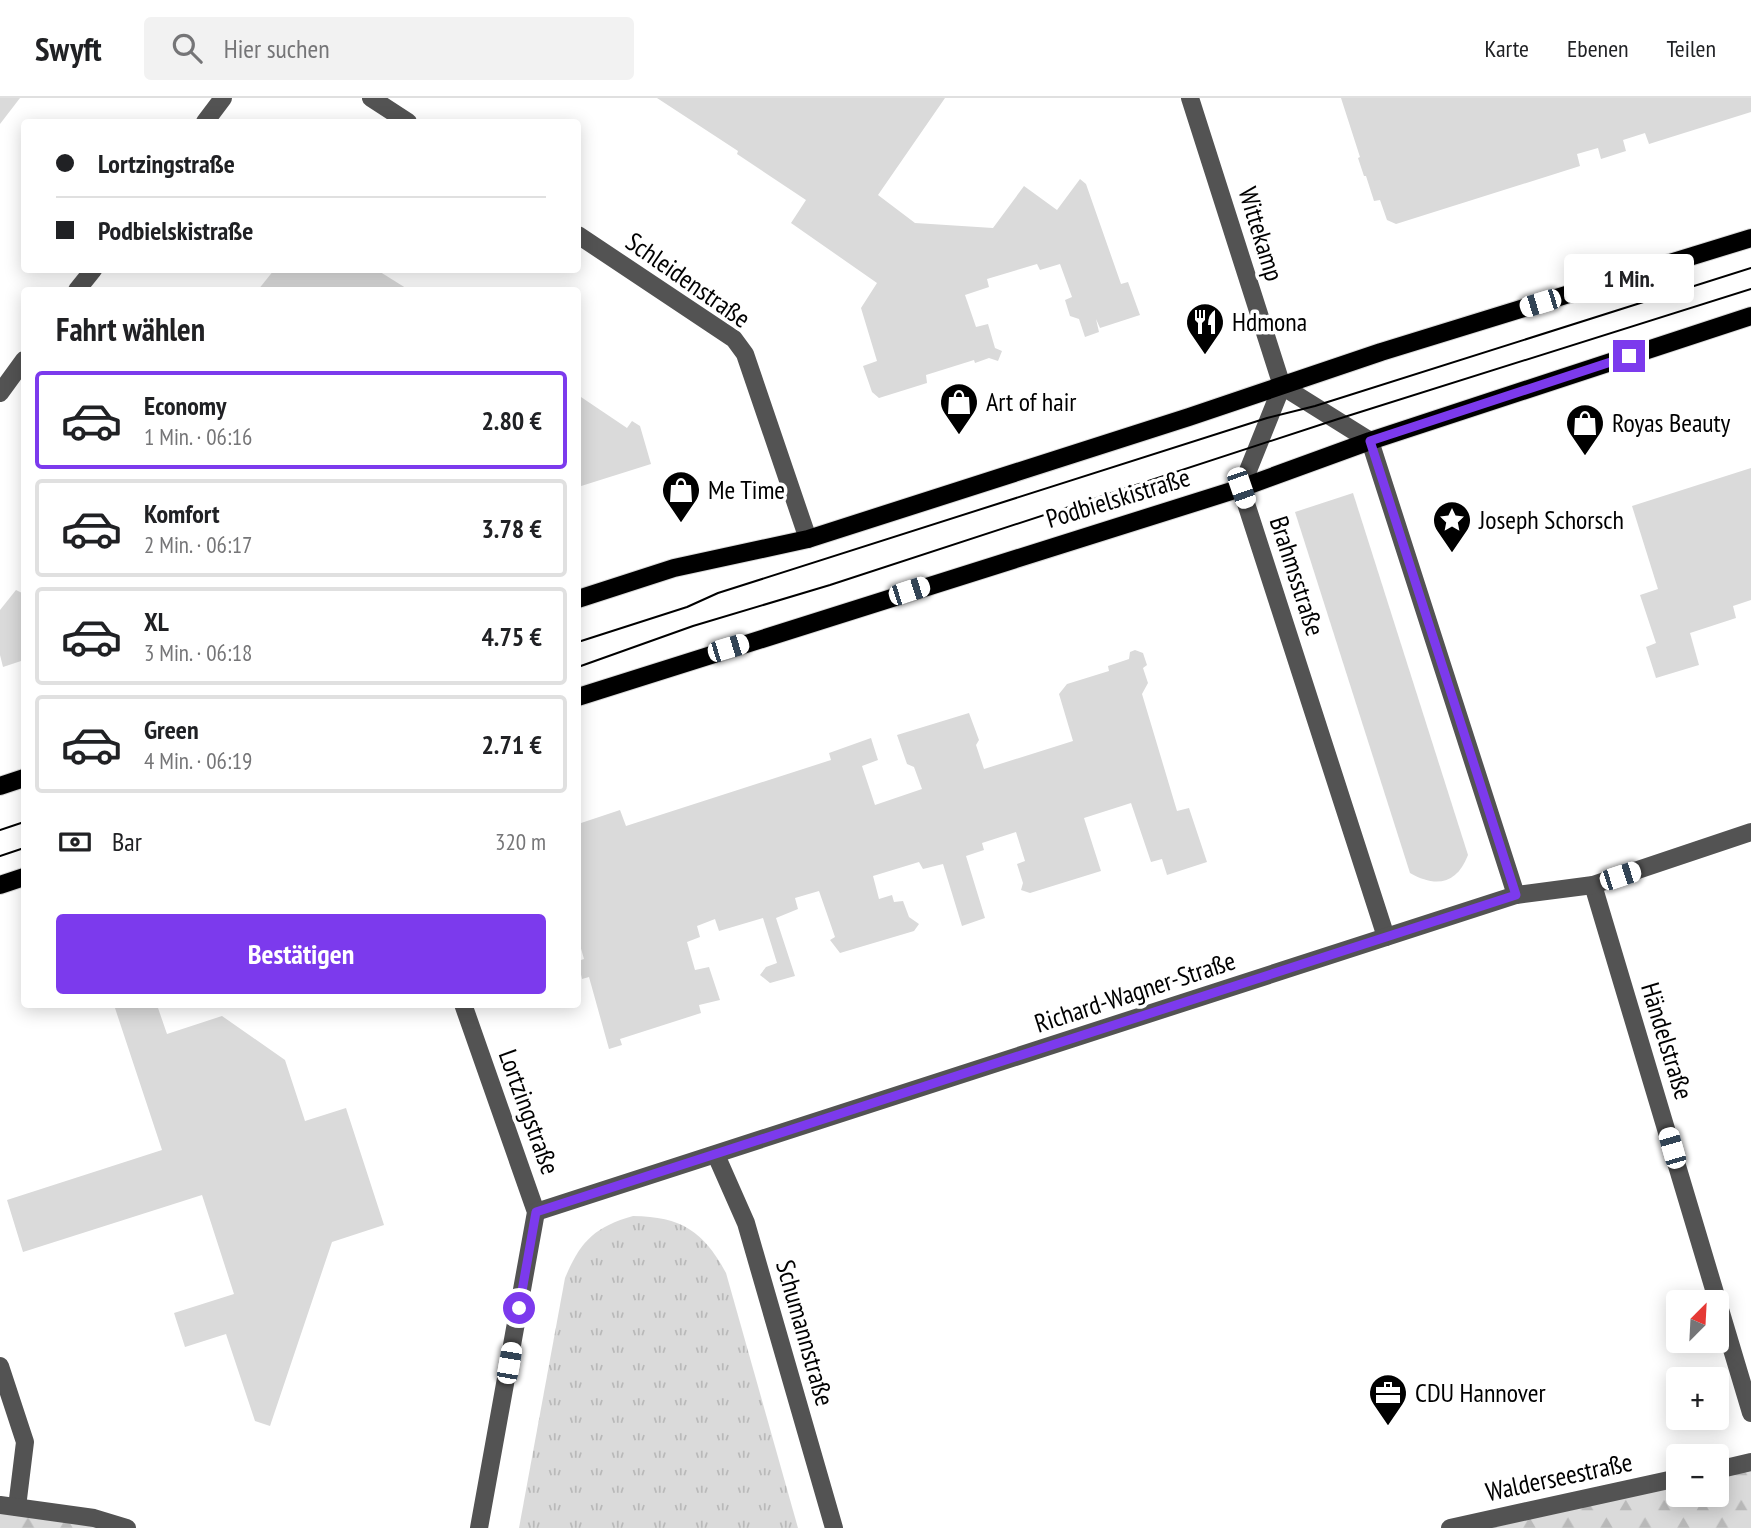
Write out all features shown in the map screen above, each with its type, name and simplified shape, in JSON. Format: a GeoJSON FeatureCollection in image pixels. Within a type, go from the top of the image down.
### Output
{"type":"FeatureCollection","features":[{"type":"Feature","properties":{"kind":"main road","name":"Podbielskistraße"},"geometry":{"type":"LineString","coordinates":[[581,598],[674,568],[808,539],[1381,352],[1751,238]]}},
{"type":"Feature","properties":{"kind":"main road","name":"Podbielskistraße"},"geometry":{"type":"LineString","coordinates":[[581,696],[1241,488],[1370,441],[1751,316]]}},
{"type":"Feature","properties":{"kind":"main road"},"geometry":{"type":"LineString","coordinates":[[0,786],[21,779]]}},
{"type":"Feature","properties":{"kind":"main road"},"geometry":{"type":"LineString","coordinates":[[0,885],[21,878]]}},
{"type":"Feature","properties":{"kind":"street"},"geometry":{"type":"LineString","coordinates":[[207,119],[223,98]]}},
{"type":"Feature","properties":{"kind":"street"},"geometry":{"type":"LineString","coordinates":[[371,98],[403,119]]}},
{"type":"Feature","properties":{"kind":"street","name":"Wittekamp"},"geometry":{"type":"LineString","coordinates":[[1190,98],[1282,386]]}},
{"type":"Feature","properties":{"kind":"street","name":"Schleidenstraße"},"geometry":{"type":"LineString","coordinates":[[581,237],[734,339],[745,354],[808,539]]}},
{"type":"Feature","properties":{"kind":"street"},"geometry":{"type":"LineString","coordinates":[[79,287],[91,273]]}},
{"type":"Feature","properties":{"kind":"street"},"geometry":{"type":"LineString","coordinates":[[0,393],[21,364]]}},
{"type":"Feature","properties":{"kind":"street"},"geometry":{"type":"LineString","coordinates":[[1241,488],[1282,386],[1370,441],[1516,895]]}},
{"type":"Feature","properties":{"kind":"street","name":"Brahmsstraße"},"geometry":{"type":"LineString","coordinates":[[1241,488],[1386,937]]}},
{"type":"Feature","properties":{"kind":"street","name":"Richard-Wagner-Straße"},"geometry":{"type":"LineString","coordinates":[[536,1212],[1516,895],[1594,884],[1751,832]]}},
{"type":"Feature","properties":{"kind":"street","name":"Händelstraße"},"geometry":{"type":"LineString","coordinates":[[1594,884],[1751,1413]]}},
{"type":"Feature","properties":{"kind":"street","name":"Lortzingstraße"},"geometry":{"type":"LineString","coordinates":[[464,1008],[536,1212],[479,1528]]}},
{"type":"Feature","properties":{"kind":"street","name":"Schumannstraße"},"geometry":{"type":"LineString","coordinates":[[716,1155],[746,1223],[834,1528]]}},
{"type":"Feature","properties":{"kind":"street"},"geometry":{"type":"LineString","coordinates":[[0,1366],[25,1442],[9,1506],[94,1518],[127,1528]]}},
{"type":"Feature","properties":{"kind":"street"},"geometry":{"type":"LineString","coordinates":[[1729,1467],[1751,1462]]}},
{"type":"Feature","properties":{"kind":"street","name":"Walderseestraße"},"geometry":{"type":"LineString","coordinates":[[1450,1528],[1666,1481]]}},
{"type":"Feature","properties":{"kind":"green space"},"geometry":{"type":"Polygon","coordinates":[[[0,98],[20,98],[0,124],[0,98]]]}},
{"type":"Feature","properties":{"kind":"green space"},"geometry":{"type":"Polygon","coordinates":[[[657,98],[945,98],[878,195],[915,223],[993,228],[1024,186],[1057,210],[1080,179],[1086,184],[1121,284],[1128,282],[1140,315],[1100,328],[1096,319],[1099,332],[1085,337],[1079,319],[1070,316],[1065,300],[1072,297],[1060,264],[1040,270],[1037,264],[987,279],[989,287],[965,295],[976,327],[988,324],[995,348],[1002,351],[998,361],[989,358],[975,363],[974,360],[926,375],[927,383],[879,398],[872,392],[863,366],[877,361],[861,308],[877,283],[791,223],[806,200],[657,98]]]}},
{"type":"Feature","properties":{"kind":"green space"},"geometry":{"type":"Polygon","coordinates":[[[1341,98],[1751,98],[1751,112],[1649,144],[1645,133],[1623,140],[1626,151],[1601,159],[1598,148],[1577,154],[1580,166],[1396,224],[1387,220],[1380,200],[1374,201],[1358,158],[1360,157],[1341,98]]]}},
{"type":"Feature","properties":{"kind":"green space"},"geometry":{"type":"Polygon","coordinates":[[[272,273],[382,273],[404,287],[260,287],[272,273]]]}},
{"type":"Feature","properties":{"kind":"green space"},"geometry":{"type":"Polygon","coordinates":[[[581,397],[627,428],[632,421],[640,426],[651,464],[581,486],[581,397]]]}},
{"type":"Feature","properties":{"kind":"green space"},"geometry":{"type":"Polygon","coordinates":[[[1751,468],[1751,600],[1733,606],[1736,618],[1690,633],[1699,665],[1656,678],[1646,647],[1656,643],[1640,595],[1658,589],[1632,506],[1751,468]]]}},
{"type":"Feature","properties":{"kind":"green space"},"geometry":{"type":"Polygon","coordinates":[[[1353,493],[1468,855],[1458,872],[1437,882],[1410,873],[1295,512],[1353,493]]]}},
{"type":"Feature","properties":{"kind":"green space"},"geometry":{"type":"Polygon","coordinates":[[[16,590],[21,592],[21,661],[3,667],[0,655],[0,610],[16,590]]]}},
{"type":"Feature","properties":{"kind":"green space"},"geometry":{"type":"Polygon","coordinates":[[[1135,650],[1143,653],[1147,665],[1143,668],[1148,683],[1142,694],[1177,811],[1189,808],[1207,862],[1167,875],[1162,859],[1151,862],[1131,803],[1084,818],[1101,871],[1030,893],[1021,890],[1023,883],[1017,864],[1025,861],[1016,832],[982,843],[984,850],[966,856],[985,918],[962,926],[943,864],[923,869],[919,862],[873,876],[879,899],[892,895],[894,902],[903,901],[909,917],[919,924],[914,931],[840,953],[830,940],[835,937],[819,891],[795,898],[798,909],[776,918],[795,976],[770,983],[760,975],[766,967],[777,963],[763,918],[719,931],[715,919],[697,926],[700,937],[687,942],[695,970],[709,967],[720,1000],[699,1005],[701,1013],[620,1039],[622,1045],[609,1049],[589,977],[582,979],[581,974],[581,960],[584,959],[581,948],[581,823],[620,810],[626,826],[831,760],[829,753],[871,738],[878,760],[862,766],[875,805],[922,789],[914,767],[907,764],[897,735],[969,713],[979,740],[976,745],[984,769],[1073,741],[1059,694],[1067,684],[1109,671],[1108,666],[1129,659],[1130,652],[1135,650]]]}},
{"type":"Feature","properties":{"kind":"green space"},"geometry":{"type":"Polygon","coordinates":[[[115,1008],[158,1008],[167,1034],[222,1016],[285,1060],[305,1121],[346,1108],[384,1225],[332,1242],[270,1426],[255,1421],[226,1334],[185,1347],[174,1313],[234,1294],[202,1195],[23,1252],[7,1200],[162,1150],[115,1008]]]}},
{"type":"Feature","properties":{"kind":"green space"},"geometry":{"type":"Polygon","coordinates":[[[633,1216],[665,1219],[689,1229],[709,1247],[726,1273],[798,1528],[519,1528],[565,1278],[576,1255],[590,1238],[608,1225],[633,1216]]]}},
{"type":"Feature","properties":{"kind":"green space"},"geometry":{"type":"Polygon","coordinates":[[[1751,1462],[1751,1528],[1450,1528],[1666,1481],[1666,1507],[1729,1507],[1729,1467],[1751,1462]]]}},
{"type":"Feature","properties":{"kind":"green space"},"geometry":{"type":"Polygon","coordinates":[[[0,1505],[127,1528],[0,1528],[0,1505]]]}},
{"type":"Feature","properties":{"kind":"tram line"},"geometry":{"type":"LineString","coordinates":[[581,641],[687,607],[718,593],[1267,418],[1315,406],[1751,268]]}},
{"type":"Feature","properties":{"kind":"tram line"},"geometry":{"type":"LineString","coordinates":[[581,666],[693,626],[830,585],[1338,419],[1751,289]]}},
{"type":"Feature","properties":{"kind":"tram line"},"geometry":{"type":"LineString","coordinates":[[0,830],[21,823]]}},
{"type":"Feature","properties":{"kind":"tram line"},"geometry":{"type":"LineString","coordinates":[[0,856],[21,849]]}},
{"type":"Feature","properties":{"kind":"place","name":"Hdmona"},"geometry":{"type":"Point","coordinates":[1205,356]}},
{"type":"Feature","properties":{"kind":"place","name":"Art of hair"},"geometry":{"type":"Point","coordinates":[959,436]}},
{"type":"Feature","properties":{"kind":"place","name":"Royas Beauty"},"geometry":{"type":"Point","coordinates":[1585,457]}},
{"type":"Feature","properties":{"kind":"place","name":"Me Time"},"geometry":{"type":"Point","coordinates":[681,524]}},
{"type":"Feature","properties":{"kind":"place","name":"Joseph Schorsch"},"geometry":{"type":"Point","coordinates":[1452,554]}},
{"type":"Feature","properties":{"kind":"place","name":"CDU Hannover"},"geometry":{"type":"Point","coordinates":[1388,1427]}},
{"type":"Feature","properties":{"kind":"route"},"geometry":{"type":"LineString","coordinates":[[519,1308],[536,1212],[1516,895],[1370,441],[1629,356]]}}]}
